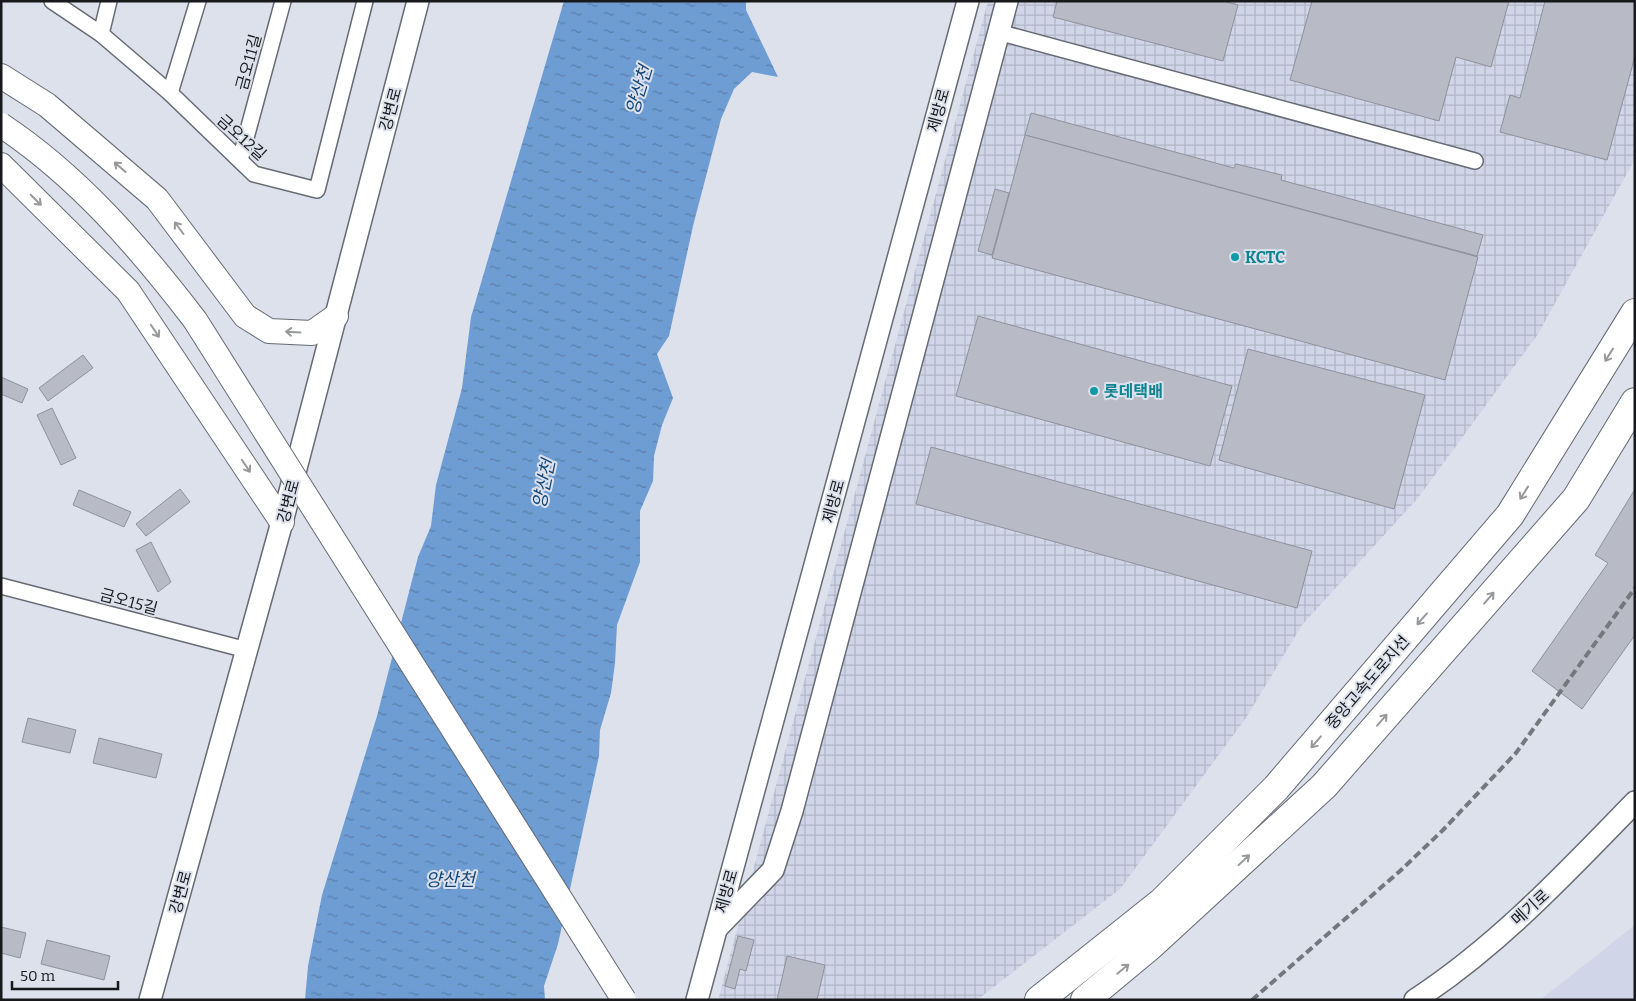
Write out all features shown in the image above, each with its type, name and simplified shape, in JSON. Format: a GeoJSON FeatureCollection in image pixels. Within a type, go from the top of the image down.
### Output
{"type":"FeatureCollection","features":[{"type":"Feature","properties":{"kind":"highway","name":"중앙고속도로지선"},"geometry":{"type":"LineString","coordinates":[[1039,1000],[1162,902],[1276,788],[1510,515],[1635,313]]}},
{"type":"Feature","properties":{"kind":"highway"},"geometry":{"type":"LineString","coordinates":[[1085,1000],[1150,946],[1324,786],[1576,499],[1635,402]]}},
{"type":"Feature","properties":{"kind":"main road"},"geometry":{"type":"LineString","coordinates":[[1,76],[47,105],[157,199],[245,316],[269,331],[312,333],[336,316]]}},
{"type":"Feature","properties":{"kind":"main road"},"geometry":{"type":"LineString","coordinates":[[1,125],[54,165],[94,201],[158,271],[195,320],[624,1000]]}},
{"type":"Feature","properties":{"kind":"main road"},"geometry":{"type":"LineString","coordinates":[[1,165],[128,290],[282,522]]}},
{"type":"Feature","properties":{"kind":"street","name":"금오12길"},"geometry":{"type":"LineString","coordinates":[[52,1],[101,34],[170,93],[254,174],[317,190],[365,1]]}},
{"type":"Feature","properties":{"kind":"street"},"geometry":{"type":"LineString","coordinates":[[101,34],[109,1]]}},
{"type":"Feature","properties":{"kind":"street"},"geometry":{"type":"LineString","coordinates":[[170,93],[198,1]]}},
{"type":"Feature","properties":{"kind":"street","name":"금오11길"},"geometry":{"type":"LineString","coordinates":[[240,160],[283,1]]}},
{"type":"Feature","properties":{"kind":"street","name":"강변로"},"geometry":{"type":"LineString","coordinates":[[150,1000],[282,522],[418,1]]}},
{"type":"Feature","properties":{"kind":"street","name":"제방로"},"geometry":{"type":"LineString","coordinates":[[697,1000],[968,1]]}},
{"type":"Feature","properties":{"kind":"street"},"geometry":{"type":"LineString","coordinates":[[715,930],[773,870],[792,811],[1007,1]]}},
{"type":"Feature","properties":{"kind":"street"},"geometry":{"type":"LineString","coordinates":[[998,32],[1475,161]]}},
{"type":"Feature","properties":{"kind":"street","name":"금오15길"},"geometry":{"type":"LineString","coordinates":[[1,586],[247,650]]}},
{"type":"Feature","properties":{"kind":"street","name":"메기로"},"geometry":{"type":"LineString","coordinates":[[1415,1000],[1457,970],[1552,888],[1635,802]]}},
{"type":"Feature","properties":{"kind":"shaded area"},"geometry":{"type":"Polygon","coordinates":[[[988,1],[1635,1],[1635,159],[1538,334],[1418,498],[1302,625],[1246,718],[1120,889],[977,1000],[718,1000],[988,1]]]}},
{"type":"Feature","properties":{"kind":"shaded area"},"geometry":{"type":"Polygon","coordinates":[[[1635,925],[1635,1000],[1540,1000],[1635,925]]]}},
{"type":"Feature","properties":{"kind":"water","name":"양산천"},"geometry":{"type":"Polygon","coordinates":[[[564,1],[746,1],[746,10],[778,77],[752,72],[734,89],[721,119],[693,226],[669,336],[657,354],[673,398],[662,425],[654,456],[653,481],[640,511],[640,562],[617,625],[611,693],[600,730],[599,756],[558,944],[544,986],[545,1000],[305,1000],[308,966],[322,895],[377,716],[418,557],[431,526],[436,485],[462,388],[471,317],[564,1]]]}},
{"type":"Feature","properties":{"kind":"building"},"geometry":{"type":"Polygon","coordinates":[[[1057,1],[1223,1],[1238,5],[1223,61],[1053,17],[1057,1]]]}},
{"type":"Feature","properties":{"kind":"building"},"geometry":{"type":"Polygon","coordinates":[[[1312,1],[1509,1],[1491,67],[1456,57],[1439,121],[1290,80],[1312,1]]]}},
{"type":"Feature","properties":{"kind":"building"},"geometry":{"type":"Polygon","coordinates":[[[1545,1],[1635,1],[1635,56],[1607,160],[1500,132],[1510,95],[1520,98],[1545,1]]]}},
{"type":"Feature","properties":{"kind":"building"},"geometry":{"type":"Polygon","coordinates":[[[1031,113],[1234,168],[1236,164],[1282,175],[1281,180],[1483,235],[1477,256],[1025,135],[1031,113]]]}},
{"type":"Feature","properties":{"kind":"building","name":"KCTC"},"geometry":{"type":"Polygon","coordinates":[[[1025,135],[1478,257],[1445,380],[992,258],[1025,135]]]}},
{"type":"Feature","properties":{"kind":"building"},"geometry":{"type":"Polygon","coordinates":[[[995,189],[1009,193],[992,255],[978,251],[995,189]]]}},
{"type":"Feature","properties":{"kind":"building","name":"롯데택배"},"geometry":{"type":"Polygon","coordinates":[[[978,316],[1232,386],[1210,466],[956,396],[978,316]]]}},
{"type":"Feature","properties":{"kind":"building"},"geometry":{"type":"Polygon","coordinates":[[[1248,349],[1425,395],[1394,509],[1219,460],[1248,349]]]}},
{"type":"Feature","properties":{"kind":"building"},"geometry":{"type":"Polygon","coordinates":[[[83,355],[93,368],[48,401],[39,388],[83,355]]]}},
{"type":"Feature","properties":{"kind":"building"},"geometry":{"type":"Polygon","coordinates":[[[1,377],[28,389],[22,403],[1,394],[1,377]]]}},
{"type":"Feature","properties":{"kind":"building"},"geometry":{"type":"Polygon","coordinates":[[[52,408],[76,458],[61,465],[37,415],[52,408]]]}},
{"type":"Feature","properties":{"kind":"building"},"geometry":{"type":"Polygon","coordinates":[[[931,447],[1312,551],[1297,608],[916,504],[931,447]]]}},
{"type":"Feature","properties":{"kind":"building"},"geometry":{"type":"Polygon","coordinates":[[[180,489],[190,502],[146,536],[136,524],[180,489]]]}},
{"type":"Feature","properties":{"kind":"building"},"geometry":{"type":"Polygon","coordinates":[[[1635,489],[1635,635],[1582,709],[1532,671],[1608,563],[1595,555],[1635,489]]]}},
{"type":"Feature","properties":{"kind":"building"},"geometry":{"type":"Polygon","coordinates":[[[79,490],[131,512],[124,527],[73,505],[79,490]]]}},
{"type":"Feature","properties":{"kind":"building"},"geometry":{"type":"Polygon","coordinates":[[[151,542],[171,582],[158,592],[136,550],[151,542]]]}},
{"type":"Feature","properties":{"kind":"building"},"geometry":{"type":"Polygon","coordinates":[[[28,718],[76,730],[70,753],[22,742],[28,718]]]}},
{"type":"Feature","properties":{"kind":"building"},"geometry":{"type":"Polygon","coordinates":[[[99,738],[162,754],[156,778],[93,763],[99,738]]]}},
{"type":"Feature","properties":{"kind":"building"},"geometry":{"type":"Polygon","coordinates":[[[1,927],[26,933],[20,958],[1,953],[1,927]]]}},
{"type":"Feature","properties":{"kind":"building"},"geometry":{"type":"Polygon","coordinates":[[[738,936],[754,940],[746,971],[740,969],[735,989],[725,986],[738,936]]]}},
{"type":"Feature","properties":{"kind":"building"},"geometry":{"type":"Polygon","coordinates":[[[47,940],[110,956],[104,980],[41,964],[47,940]]]}},
{"type":"Feature","properties":{"kind":"building"},"geometry":{"type":"Polygon","coordinates":[[[787,956],[825,965],[817,1000],[777,1000],[787,956]]]}},
{"type":"Feature","properties":{"kind":"railway"},"geometry":{"type":"LineString","coordinates":[[1252,1000],[1400,871],[1443,830],[1516,753],[1635,588]]}},
{"type":"Feature","properties":{"kind":"place","name":"KCTC"},"geometry":{"type":"Point","coordinates":[1235,257]}},
{"type":"Feature","properties":{"kind":"place","name":"롯데택배"},"geometry":{"type":"Point","coordinates":[1094,391]}}]}
